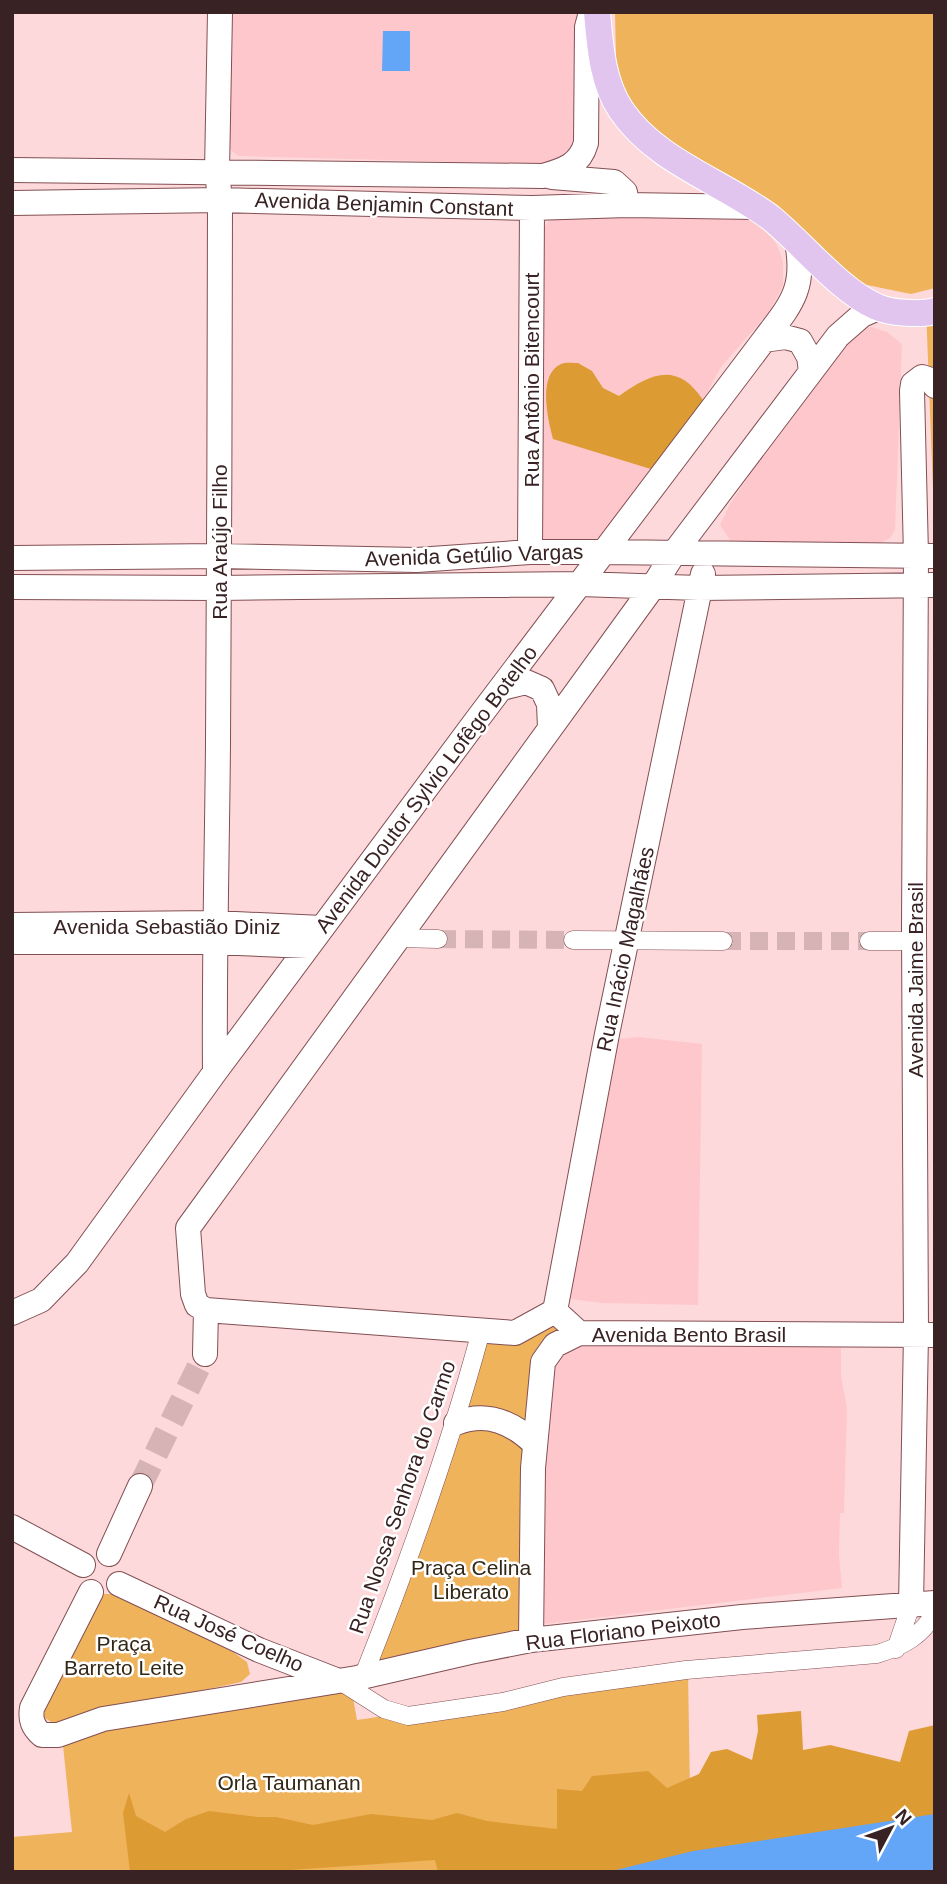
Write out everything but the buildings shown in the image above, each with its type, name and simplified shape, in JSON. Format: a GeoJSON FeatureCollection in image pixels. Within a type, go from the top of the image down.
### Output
{"type":"FeatureCollection","features":[{"type":"Feature","properties":{"kind":"main road","name":"Rua Araújo Filho"},"geometry":{"type":"LineString","coordinates":[[215,1072],[220,200],[217,171],[220,12]]}},
{"type":"Feature","properties":{"kind":"main road","name":"Avenida Benjamin Constant"},"geometry":{"type":"LineString","coordinates":[[12,170],[543,176],[574,164],[583,154],[586,143],[587,27],[591,12]]}},
{"type":"Feature","properties":{"kind":"main road"},"geometry":{"type":"LineString","coordinates":[[597,12],[601,57],[611,90],[631,123],[666,155],[755,207],[844,285],[878,308],[911,313],[935,311]]}},
{"type":"Feature","properties":{"kind":"main road"},"geometry":{"type":"LineString","coordinates":[[543,176],[614,182],[625,192],[627,205]]}},
{"type":"Feature","properties":{"kind":"main road","name":"Avenida Benjamin Constant"},"geometry":{"type":"LineString","coordinates":[[12,203],[220,200],[532,208],[627,205],[755,207]]}},
{"type":"Feature","properties":{"kind":"main road","name":"Rua Antônio Bitencourt"},"geometry":{"type":"LineString","coordinates":[[530,552],[532,208]]}},
{"type":"Feature","properties":{"kind":"main road","name":"Avenida Doutor Sylvio Lofêgo Botelho"},"geometry":{"type":"LineString","coordinates":[[12,1313],[41,1300],[77,1263],[315,937],[764,341],[790,305],[800,281],[801,262],[797,242]]}},
{"type":"Feature","properties":{"kind":"main road"},"geometry":{"type":"LineString","coordinates":[[531,1640],[535,1444],[543,1362],[539,1350],[533,1343],[515,1333],[206,1310],[197,1305],[192,1294],[188,1228],[652,588],[674,553],[838,336],[862,315],[878,308]]}},
{"type":"Feature","properties":{"kind":"main road"},"geometry":{"type":"LineString","coordinates":[[764,341],[785,337],[800,341],[809,357],[811,372]]}},
{"type":"Feature","properties":{"kind":"main road","name":"Avenida Jaime Brasil"},"geometry":{"type":"LineString","coordinates":[[923,1604],[925,556],[912,391],[917,378],[931,380],[935,386]]}},
{"type":"Feature","properties":{"kind":"main road","name":"Avenida Getúlio Vargas"},"geometry":{"type":"LineString","coordinates":[[12,558],[219,556],[417,560],[530,552],[925,556]]}},
{"type":"Feature","properties":{"kind":"main road","name":"Rua Inácio Magalhães"},"geometry":{"type":"LineString","coordinates":[[555,1311],[699,588],[709,564],[722,554]]}},
{"type":"Feature","properties":{"kind":"main road","name":"Avenida Getúlio Vargas"},"geometry":{"type":"LineString","coordinates":[[12,587],[580,584],[699,588],[925,585]]}},
{"type":"Feature","properties":{"kind":"main road"},"geometry":{"type":"LineString","coordinates":[[502,688],[526,682],[542,689],[549,704],[550,728]]}},
{"type":"Feature","properties":{"kind":"main road","name":"Avenida Sebastião Diniz"},"geometry":{"type":"LineString","coordinates":[[12,925],[315,937]]}},
{"type":"Feature","properties":{"kind":"main road","name":"Avenida Sebastião Diniz"},"geometry":{"type":"LineString","coordinates":[[12,942],[215,932]]}},
{"type":"Feature","properties":{"kind":"main road"},"geometry":{"type":"LineString","coordinates":[[205,1354],[206,1310]]}},
{"type":"Feature","properties":{"kind":"main road"},"geometry":{"type":"LineString","coordinates":[[515,1333],[555,1311]]}},
{"type":"Feature","properties":{"kind":"main road","name":"Avenida Bento Brasil"},"geometry":{"type":"LineString","coordinates":[[555,1311],[579,1333],[925,1334]]}},
{"type":"Feature","properties":{"kind":"main road"},"geometry":{"type":"LineString","coordinates":[[543,1362],[555,1345],[579,1333]]}},
{"type":"Feature","properties":{"kind":"main road"},"geometry":{"type":"LineString","coordinates":[[456,1423],[469,1418],[484,1417],[504,1421],[522,1431],[535,1444]]}},
{"type":"Feature","properties":{"kind":"main road"},"geometry":{"type":"LineString","coordinates":[[83,1565],[109,1554],[141,1486]]}},
{"type":"Feature","properties":{"kind":"main road"},"geometry":{"type":"LineString","coordinates":[[12,1527],[83,1565],[91,1592],[119,1584],[109,1554]]}},
{"type":"Feature","properties":{"kind":"main road","name":"Rua José Coelho"},"geometry":{"type":"LineString","coordinates":[[119,1584],[260,1650],[351,1679]]}},
{"type":"Feature","properties":{"kind":"main road","name":"Rua Floriano Peixoto"},"geometry":{"type":"LineString","coordinates":[[91,1592],[32,1708],[33,1724],[41,1735],[47,1737],[103,1719],[351,1679],[531,1640],[742,1618],[923,1604]]}},
{"type":"Feature","properties":{"kind":"main road"},"geometry":{"type":"LineString","coordinates":[[240,1697],[260,1676],[260,1650]]}},
{"type":"Feature","properties":{"kind":"street"},"geometry":{"type":"LineString","coordinates":[[397,938],[438,939]]}},
{"type":"Feature","properties":{"kind":"street"},"geometry":{"type":"LineString","coordinates":[[573,940],[723,941]]}},
{"type":"Feature","properties":{"kind":"street"},"geometry":{"type":"LineString","coordinates":[[869,941],[923,941]]}},
{"type":"Feature","properties":{"kind":"street","name":"Rua Nossa Senhora do Carmo"},"geometry":{"type":"LineString","coordinates":[[351,1679],[413,1548],[456,1423],[481,1331]]}},
{"type":"Feature","properties":{"kind":"street"},"geometry":{"type":"LineString","coordinates":[[896,1648],[923,1604]]}},
{"type":"Feature","properties":{"kind":"street"},"geometry":{"type":"LineString","coordinates":[[351,1679],[384,1709],[408,1716],[503,1702],[563,1687],[607,1680],[686,1670],[877,1654],[896,1648],[918,1636],[935,1612]]}},
{"type":"Feature","properties":{"kind":"shaded area"},"geometry":{"type":"Polygon","coordinates":[[[228,12],[579,12],[576,146],[568,156],[542,164],[238,156],[228,148],[228,12]]]}},
{"type":"Feature","properties":{"kind":"shaded area"},"geometry":{"type":"Polygon","coordinates":[[[722,213],[757,222],[776,243],[783,261],[783,286],[769,312],[721,367],[703,400],[600,537],[574,547],[552,546],[541,538],[542,230],[549,221],[562,218],[722,213]]]}},
{"type":"Feature","properties":{"kind":"shaded area"},"geometry":{"type":"Polygon","coordinates":[[[861,327],[887,332],[902,344],[895,530],[890,538],[880,543],[741,545],[730,540],[720,525],[730,504],[809,387],[861,327]]]}},
{"type":"Feature","properties":{"kind":"shaded area"},"geometry":{"type":"Polygon","coordinates":[[[578,363],[592,371],[603,388],[619,396],[643,381],[664,375],[684,380],[703,400],[654,470],[553,439],[546,398],[549,378],[561,364],[578,363]]]}},
{"type":"Feature","properties":{"kind":"shaded area"},"geometry":{"type":"Polygon","coordinates":[[[638,1037],[702,1044],[698,1305],[603,1303],[562,1298],[610,1040],[638,1037]]]}},
{"type":"Feature","properties":{"kind":"shaded area"},"geometry":{"type":"Polygon","coordinates":[[[600,1320],[705,1322],[841,1330],[841,1376],[847,1408],[844,1513],[840,1513],[839,1555],[842,1588],[537,1625],[540,1499],[557,1341],[600,1320]]]}},
{"type":"Feature","properties":{"kind":"shaded area"},"geometry":{"type":"Polygon","coordinates":[[[801,1711],[803,1750],[830,1745],[900,1762],[909,1731],[935,1725],[935,1829],[636,1872],[438,1872],[435,1860],[262,1872],[130,1872],[123,1813],[129,1793],[136,1816],[165,1832],[186,1819],[209,1811],[276,1817],[313,1825],[371,1814],[432,1820],[457,1813],[487,1821],[557,1829],[557,1789],[582,1791],[592,1776],[648,1771],[667,1788],[699,1774],[711,1752],[727,1749],[752,1760],[758,1731],[757,1715],[801,1711]]]}},
{"type":"Feature","properties":{"kind":"green space"},"geometry":{"type":"Polygon","coordinates":[[[615,12],[935,12],[935,288],[911,294],[862,284],[685,157],[652,128],[623,90],[616,58],[615,12]]]}},
{"type":"Feature","properties":{"kind":"green space"},"geometry":{"type":"Polygon","coordinates":[[[935,306],[935,542],[926,308],[935,306]]]}},
{"type":"Feature","properties":{"kind":"green space","name":"Praça Celina Liberato"},"geometry":{"type":"Polygon","coordinates":[[[562,1298],[557,1341],[549,1354],[536,1637],[377,1661],[482,1319],[517,1322],[562,1298]]]}},
{"type":"Feature","properties":{"kind":"green space","name":"Praça Barreto Leite"},"geometry":{"type":"Polygon","coordinates":[[[103,1594],[116,1594],[233,1652],[247,1662],[250,1674],[241,1682],[53,1723],[43,1717],[44,1702],[94,1601],[103,1594]]]}},
{"type":"Feature","properties":{"kind":"green space","name":"Orla Taumanan"},"geometry":{"type":"Polygon","coordinates":[[[688,1672],[691,1849],[534,1872],[12,1872],[12,1837],[72,1832],[61,1726],[350,1681],[357,1720],[688,1672]]]}},
{"type":"Feature","properties":{"kind":"water"},"geometry":{"type":"Polygon","coordinates":[[[383,31],[410,31],[410,71],[382,71],[383,31]]]}},
{"type":"Feature","properties":{"kind":"water"},"geometry":{"type":"Polygon","coordinates":[[[935,1814],[935,1872],[608,1872],[693,1851],[935,1814]]]}},
{"type":"Feature","properties":{"kind":"tunnel"},"geometry":{"type":"LineString","coordinates":[[438,939],[573,940]]}},
{"type":"Feature","properties":{"kind":"tunnel"},"geometry":{"type":"LineString","coordinates":[[723,941],[869,941]]}},
{"type":"Feature","properties":{"kind":"tunnel"},"geometry":{"type":"LineString","coordinates":[[140,1486],[205,1354]]}}]}
